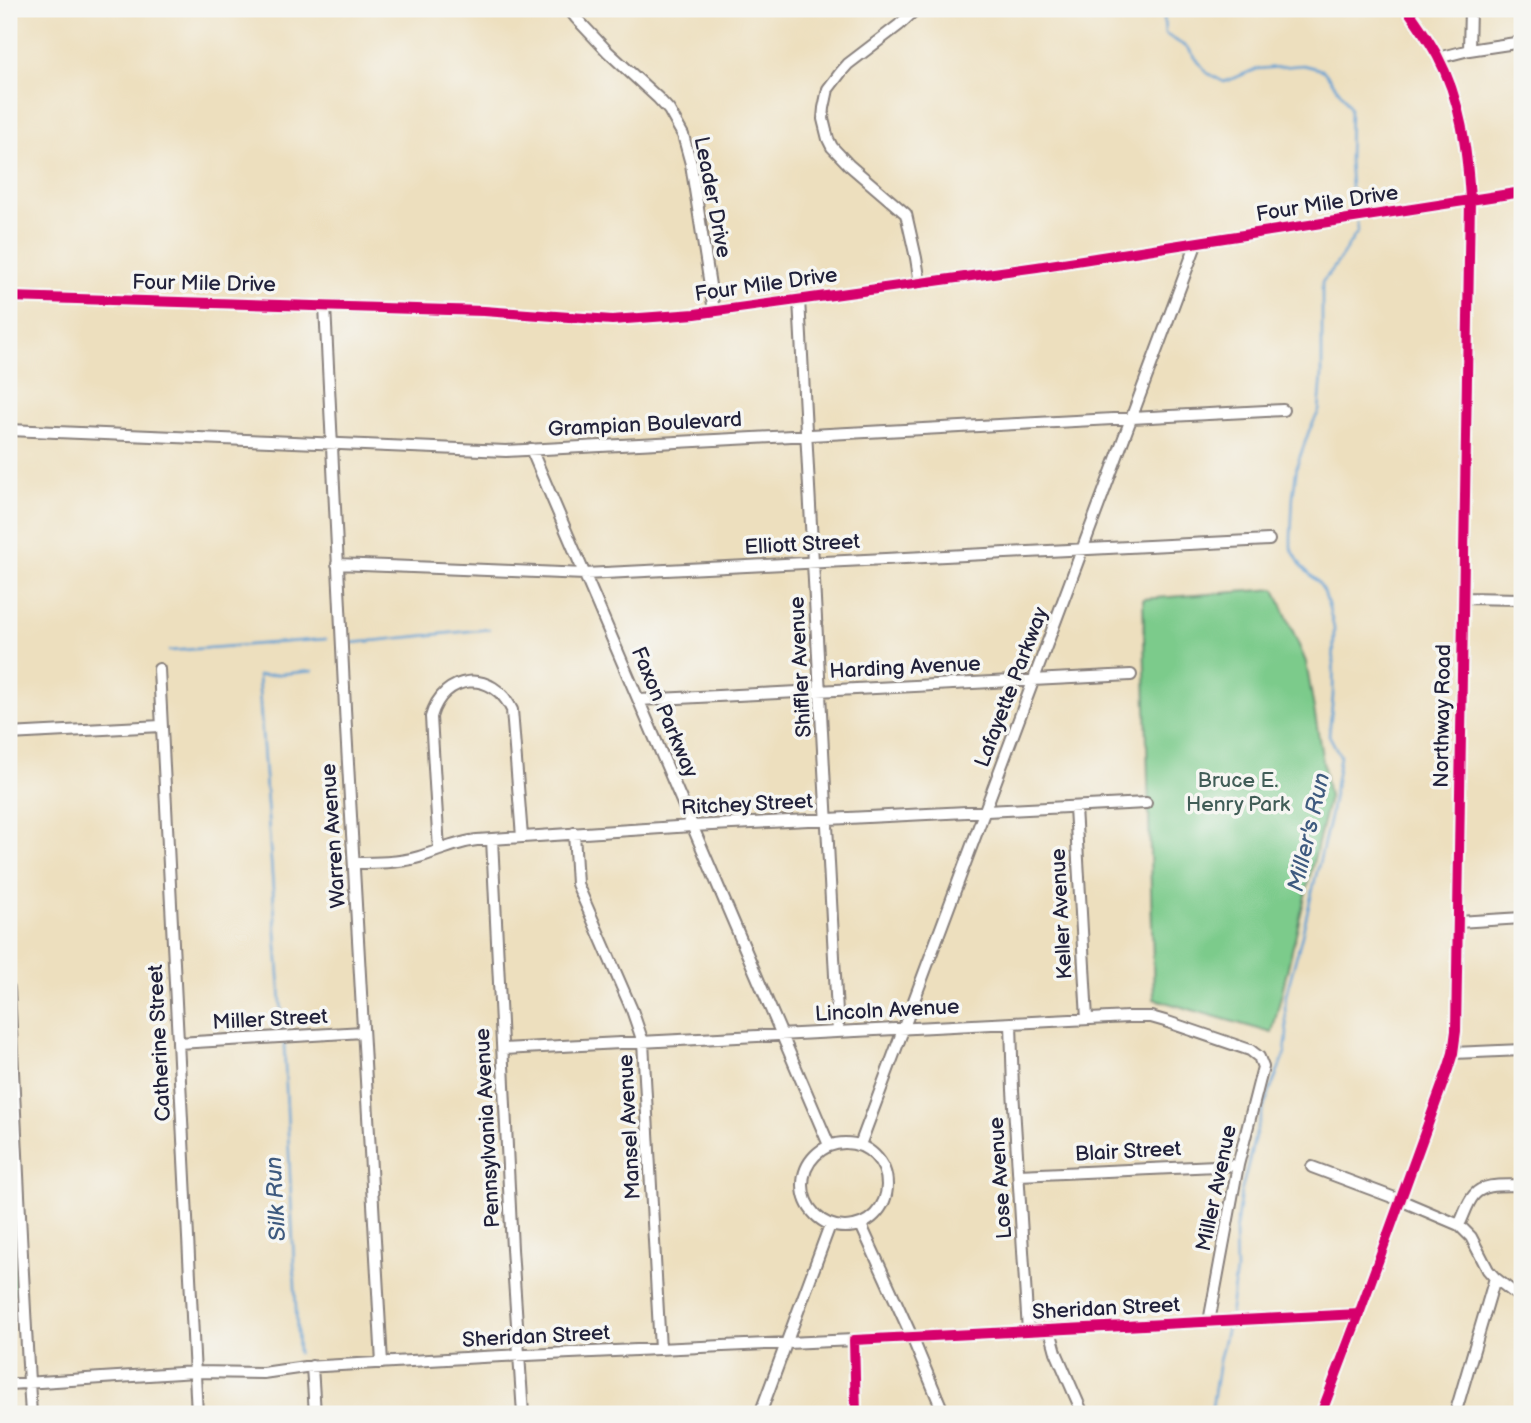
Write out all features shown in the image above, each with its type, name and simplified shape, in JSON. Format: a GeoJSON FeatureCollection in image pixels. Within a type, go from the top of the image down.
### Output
{"type":"FeatureCollection","features":[{"type":"Feature","properties":{"kind":"street","name":"Leader Drive"},"geometry":{"type":"LineString","coordinates":[[569,9],[608,52],[669,110],[683,135],[691,164],[714,311]]}},
{"type":"Feature","properties":{"kind":"street"},"geometry":{"type":"LineString","coordinates":[[916,9],[841,72],[828,89],[823,119],[832,147],[906,214],[920,283]]}},
{"type":"Feature","properties":{"kind":"street","name":"Northway Road"},"geometry":{"type":"LineString","coordinates":[[1321,1414],[1453,1053],[1456,1031],[1470,199],[1466,144],[1456,100],[1438,58],[1407,9]]}},
{"type":"Feature","properties":{"kind":"street"},"geometry":{"type":"LineString","coordinates":[[1469,50],[1470,9]]}},
{"type":"Feature","properties":{"kind":"street"},"geometry":{"type":"LineString","coordinates":[[1438,58],[1522,42]]}},
{"type":"Feature","properties":{"kind":"street","name":"Four Mile Drive"},"geometry":{"type":"LineString","coordinates":[[9,297],[484,311],[612,320],[641,319],[920,283],[1522,192]]}},
{"type":"Feature","properties":{"kind":"street","name":"Lafayette Parkway"},"geometry":{"type":"LineString","coordinates":[[860,1145],[1198,242]]}},
{"type":"Feature","properties":{"kind":"street","name":"Shiffler Avenue"},"geometry":{"type":"LineString","coordinates":[[799,299],[838,1032]]}},
{"type":"Feature","properties":{"kind":"street","name":"Warren Avenue"},"geometry":{"type":"LineString","coordinates":[[325,306],[382,1363]]}},
{"type":"Feature","properties":{"kind":"street","name":"Grampian Boulevard"},"geometry":{"type":"LineString","coordinates":[[9,430],[491,451],[1283,410]]}},
{"type":"Feature","properties":{"kind":"street","name":"Faxon Parkway"},"geometry":{"type":"LineString","coordinates":[[531,449],[829,1145]]}},
{"type":"Feature","properties":{"kind":"street","name":"Elliott Street"},"geometry":{"type":"LineString","coordinates":[[337,564],[585,574],[1269,540]]}},
{"type":"Feature","properties":{"kind":"street"},"geometry":{"type":"LineString","coordinates":[[1463,598],[1522,599]]}},
{"type":"Feature","properties":{"kind":"street","name":"Catherine Street"},"geometry":{"type":"LineString","coordinates":[[159,669],[197,1414]]}},
{"type":"Feature","properties":{"kind":"street","name":"Harding Avenue"},"geometry":{"type":"LineString","coordinates":[[639,700],[1131,676]]}},
{"type":"Feature","properties":{"kind":"street"},"geometry":{"type":"LineString","coordinates":[[439,850],[431,717],[433,707],[443,693],[457,684],[467,682],[481,682],[493,687],[502,693],[512,710],[522,837]]}},
{"type":"Feature","properties":{"kind":"street"},"geometry":{"type":"LineString","coordinates":[[9,734],[162,726]]}},
{"type":"Feature","properties":{"kind":"street","name":"Ritchey Street"},"geometry":{"type":"LineString","coordinates":[[354,863],[405,860],[470,841],[492,839],[1146,803]]}},
{"type":"Feature","properties":{"kind":"street","name":"Keller Avenue"},"geometry":{"type":"LineString","coordinates":[[1075,807],[1087,1019]]}},
{"type":"Feature","properties":{"kind":"street","name":"Mansel Avenue"},"geometry":{"type":"LineString","coordinates":[[574,833],[577,884],[632,1010],[643,1042],[660,1349]]}},
{"type":"Feature","properties":{"kind":"street","name":"Pennsylvania Avenue"},"geometry":{"type":"LineString","coordinates":[[492,839],[523,1414]]}},
{"type":"Feature","properties":{"kind":"street"},"geometry":{"type":"LineString","coordinates":[[1458,922],[1522,918]]}},
{"type":"Feature","properties":{"kind":"street"},"geometry":{"type":"LineString","coordinates":[[9,988],[14,1191],[31,1414]]}},
{"type":"Feature","properties":{"kind":"street","name":"Lincoln Avenue"},"geometry":{"type":"LineString","coordinates":[[503,1049],[1151,1017],[1250,1050],[1262,1062]]}},
{"type":"Feature","properties":{"kind":"street","name":"Lose Avenue"},"geometry":{"type":"LineString","coordinates":[[1011,1023],[1028,1331]]}},
{"type":"Feature","properties":{"kind":"street","name":"Miller Street"},"geometry":{"type":"LineString","coordinates":[[178,1043],[363,1032]]}},
{"type":"Feature","properties":{"kind":"street"},"geometry":{"type":"LineString","coordinates":[[1453,1053],[1522,1050]]}},
{"type":"Feature","properties":{"kind":"street","name":"Miller Avenue"},"geometry":{"type":"LineString","coordinates":[[1214,1321],[1238,1165],[1261,1077],[1262,1062]]}},
{"type":"Feature","properties":{"kind":"street"},"geometry":{"type":"LineString","coordinates":[[829,1145],[860,1145],[874,1154],[884,1168],[887,1185],[884,1201],[875,1216],[860,1225],[830,1225],[810,1208],[803,1192],[805,1172],[815,1155],[829,1145]]}},
{"type":"Feature","properties":{"kind":"street","name":"Blair Street"},"geometry":{"type":"LineString","coordinates":[[1019,1175],[1238,1165]]}},
{"type":"Feature","properties":{"kind":"street"},"geometry":{"type":"LineString","coordinates":[[1312,1167],[1459,1225],[1471,1237],[1495,1278],[1522,1299]]}},
{"type":"Feature","properties":{"kind":"street"},"geometry":{"type":"LineString","coordinates":[[1459,1225],[1478,1191],[1490,1186],[1522,1185]]}},
{"type":"Feature","properties":{"kind":"street"},"geometry":{"type":"LineString","coordinates":[[760,1414],[830,1225]]}},
{"type":"Feature","properties":{"kind":"street"},"geometry":{"type":"LineString","coordinates":[[860,1225],[944,1414]]}},
{"type":"Feature","properties":{"kind":"street"},"geometry":{"type":"LineString","coordinates":[[1455,1414],[1495,1278]]}},
{"type":"Feature","properties":{"kind":"street","name":"Sheridan Street"},"geometry":{"type":"LineString","coordinates":[[9,1384],[195,1372],[263,1373],[312,1366],[519,1355],[1359,1314]]}},
{"type":"Feature","properties":{"kind":"street"},"geometry":{"type":"LineString","coordinates":[[1050,1330],[1056,1352],[1083,1414]]}},
{"type":"Feature","properties":{"kind":"street"},"geometry":{"type":"LineString","coordinates":[[854,1340],[856,1414]]}},
{"type":"Feature","properties":{"kind":"street"},"geometry":{"type":"LineString","coordinates":[[312,1366],[315,1414]]}},
{"type":"Feature","properties":{"kind":"green space","name":"Bruce E. Henry Park"},"geometry":{"type":"Polygon","coordinates":[[[1275,589],[1306,662],[1329,797],[1272,1033],[1154,999],[1143,599],[1275,589]]]}},
{"type":"Feature","properties":{"kind":"green space"},"geometry":{"type":"Polygon","coordinates":[[[17,1182],[23,1293],[9,1294],[9,1183],[17,1182]]]}},
{"type":"Feature","properties":{"kind":"waterway","name":"Miller's Run"},"geometry":{"type":"LineString","coordinates":[[1167,9],[1164,19],[1165,34],[1188,48],[1207,73],[1224,82],[1257,69],[1303,65],[1323,70],[1350,108],[1349,160],[1355,216]]}},
{"type":"Feature","properties":{"kind":"waterway","name":"Miller's Run"},"geometry":{"type":"LineString","coordinates":[[1230,1316],[1236,1271],[1235,1233],[1241,1193],[1255,1136],[1285,1053],[1286,995],[1330,817],[1340,756],[1329,735],[1333,696],[1334,628],[1324,591],[1302,567],[1291,548],[1291,537],[1297,465],[1319,411],[1322,375],[1322,282],[1358,231],[1357,222]]}},
{"type":"Feature","properties":{"kind":"waterway"},"geometry":{"type":"LineString","coordinates":[[352,643],[489,629]]}},
{"type":"Feature","properties":{"kind":"waterway"},"geometry":{"type":"LineString","coordinates":[[169,651],[326,639]]}},
{"type":"Feature","properties":{"kind":"waterway"},"geometry":{"type":"LineString","coordinates":[[283,1032],[258,676],[313,671]]}},
{"type":"Feature","properties":{"kind":"waterway","name":"Silk Run"},"geometry":{"type":"LineString","coordinates":[[284,1043],[298,1353]]}},
{"type":"Feature","properties":{"kind":"waterway","name":"Miller's Run"},"geometry":{"type":"LineString","coordinates":[[1211,1414],[1228,1323]]}},
{"type":"Feature","properties":{"kind":"cycle path"},"geometry":{"type":"LineString","coordinates":[[1321,1414],[1448,1069],[1456,1031],[1470,199],[1465,143],[1452,89],[1437,55],[1407,9]]}},
{"type":"Feature","properties":{"kind":"cycle path"},"geometry":{"type":"LineString","coordinates":[[9,297],[484,311],[612,320],[695,314],[1037,267],[1522,192]]}},
{"type":"Feature","properties":{"kind":"cycle path"},"geometry":{"type":"LineString","coordinates":[[856,1414],[854,1340],[1359,1314]]}}]}
